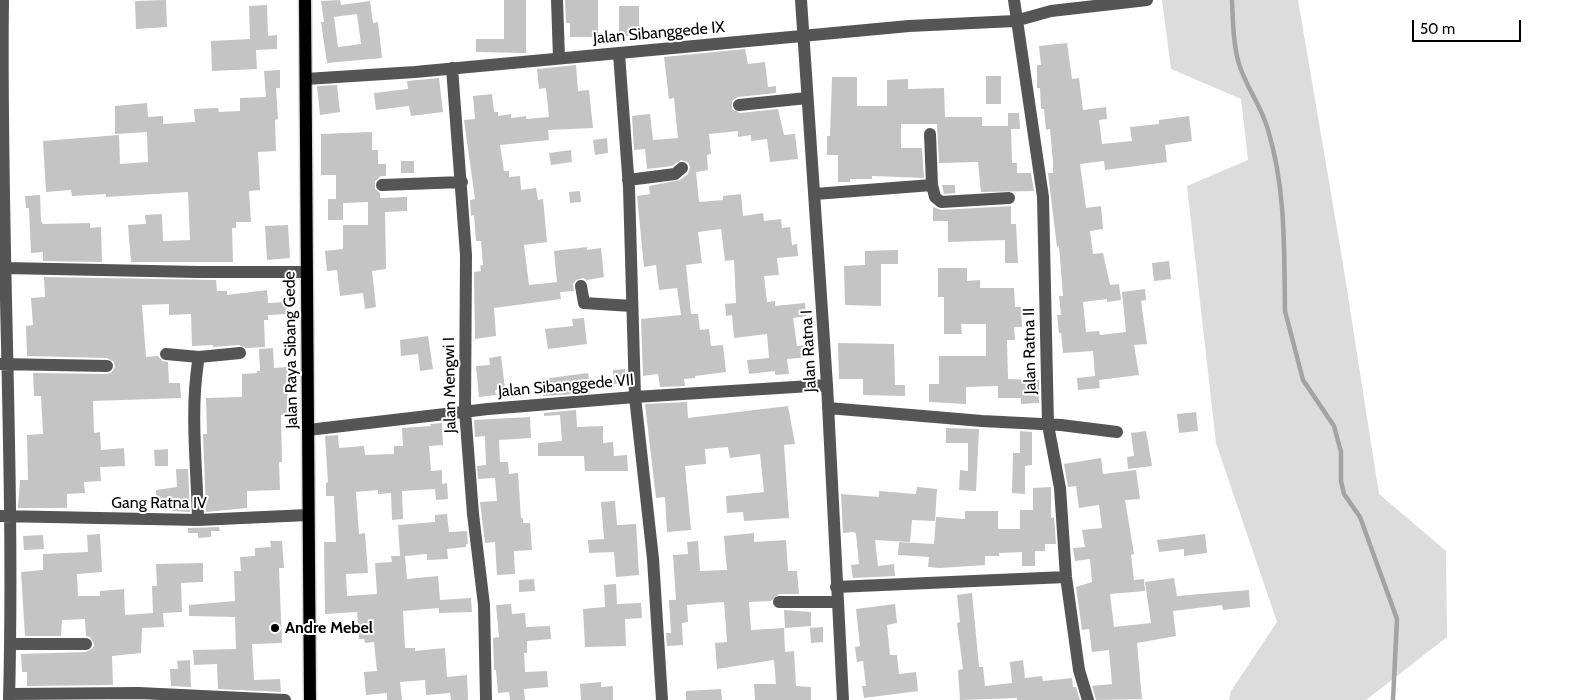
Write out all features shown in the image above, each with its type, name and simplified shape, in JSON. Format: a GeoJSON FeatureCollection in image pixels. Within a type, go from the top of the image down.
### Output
{"type":"FeatureCollection","features":[{"type":"Feature","properties":{"kind":"main road","name":"Jalan Raya Sibang Gede"},"geometry":{"type":"LineString","coordinates":[[305,0],[310,700]]}},
{"type":"Feature","properties":{"kind":"street"},"geometry":{"type":"LineString","coordinates":[[2,0],[2,222],[6,268],[3,296],[5,558],[10,644],[5,661],[9,697],[140,693],[285,700]]}},
{"type":"Feature","properties":{"kind":"street"},"geometry":{"type":"LineString","coordinates":[[557,0],[559,58]]}},
{"type":"Feature","properties":{"kind":"street","name":"Jalan Ratna I"},"geometry":{"type":"LineString","coordinates":[[801,0],[827,386],[843,700]]}},
{"type":"Feature","properties":{"kind":"street","name":"Jalan Ratna II"},"geometry":{"type":"LineString","coordinates":[[1014,0],[1015,21],[1043,196],[1048,425],[1060,488],[1066,577],[1079,670],[1088,700]]}},
{"type":"Feature","properties":{"kind":"street","name":"Jalan Sibanggede IX"},"geometry":{"type":"LineString","coordinates":[[306,79],[619,54],[909,26],[1015,21],[1051,11],[1147,0]]}},
{"type":"Feature","properties":{"kind":"street"},"geometry":{"type":"LineString","coordinates":[[619,54],[628,180],[635,397],[653,559],[662,700]]}},
{"type":"Feature","properties":{"kind":"street","name":"Jalan Mengwi I"},"geometry":{"type":"LineString","coordinates":[[452,68],[466,255],[465,411],[473,514],[484,604],[486,700]]}},
{"type":"Feature","properties":{"kind":"street"},"geometry":{"type":"LineString","coordinates":[[739,105],[808,98]]}},
{"type":"Feature","properties":{"kind":"street"},"geometry":{"type":"LineString","coordinates":[[930,134],[932,185],[935,197],[941,202],[1009,198]]}},
{"type":"Feature","properties":{"kind":"street"},"geometry":{"type":"LineString","coordinates":[[628,180],[675,174],[682,168]]}},
{"type":"Feature","properties":{"kind":"street"},"geometry":{"type":"LineString","coordinates":[[382,186],[462,182]]}},
{"type":"Feature","properties":{"kind":"street"},"geometry":{"type":"LineString","coordinates":[[815,194],[932,185]]}},
{"type":"Feature","properties":{"kind":"street"},"geometry":{"type":"LineString","coordinates":[[6,268],[306,272]]}},
{"type":"Feature","properties":{"kind":"street"},"geometry":{"type":"LineString","coordinates":[[581,286],[584,303],[632,306]]}},
{"type":"Feature","properties":{"kind":"street"},"geometry":{"type":"LineString","coordinates":[[166,354],[199,357],[240,353]]}},
{"type":"Feature","properties":{"kind":"street"},"geometry":{"type":"LineString","coordinates":[[198,520],[194,416],[199,357]]}},
{"type":"Feature","properties":{"kind":"street"},"geometry":{"type":"LineString","coordinates":[[4,364],[107,366]]}},
{"type":"Feature","properties":{"kind":"street","name":"Jalan Sibanggede VII"},"geometry":{"type":"LineString","coordinates":[[308,430],[465,411],[635,397],[827,386]]}},
{"type":"Feature","properties":{"kind":"street"},"geometry":{"type":"LineString","coordinates":[[828,408],[1117,432]]}},
{"type":"Feature","properties":{"kind":"street","name":"Gang Ratna IV"},"geometry":{"type":"LineString","coordinates":[[5,516],[198,520],[308,515]]}},
{"type":"Feature","properties":{"kind":"street"},"geometry":{"type":"LineString","coordinates":[[836,587],[1066,577]]}},
{"type":"Feature","properties":{"kind":"street"},"geometry":{"type":"LineString","coordinates":[[779,602],[837,602]]}},
{"type":"Feature","properties":{"kind":"street"},"geometry":{"type":"LineString","coordinates":[[10,644],[86,644]]}},
{"type":"Feature","properties":{"kind":"shaded area"},"geometry":{"type":"Polygon","coordinates":[[[1162,0],[1298,0],[1342,258],[1379,494],[1446,551],[1447,637],[1366,700],[1229,700],[1231,691],[1277,622],[1216,443],[1187,186],[1248,160],[1241,99],[1171,69],[1162,0]]]}},
{"type":"Feature","properties":{"kind":"building"},"geometry":{"type":"Polygon","coordinates":[[[166,0],[167,27],[136,29],[135,1],[166,0]]]}},
{"type":"Feature","properties":{"kind":"building"},"geometry":{"type":"Polygon","coordinates":[[[340,0],[341,5],[370,1],[373,23],[378,22],[382,58],[327,63],[321,22],[324,22],[321,1],[340,0]],[[357,14],[334,17],[338,47],[361,44],[357,14]]]}},
{"type":"Feature","properties":{"kind":"building"},"geometry":{"type":"Polygon","coordinates":[[[504,0],[526,0],[526,53],[476,52],[476,39],[504,39],[504,0]]]}},
{"type":"Feature","properties":{"kind":"building"},"geometry":{"type":"Polygon","coordinates":[[[565,0],[598,0],[598,37],[570,37],[570,23],[566,23],[565,0]]]}},
{"type":"Feature","properties":{"kind":"building"},"geometry":{"type":"Polygon","coordinates":[[[267,5],[268,36],[277,35],[277,49],[256,50],[257,69],[212,71],[211,41],[250,39],[249,6],[267,5]]]}},
{"type":"Feature","properties":{"kind":"building"},"geometry":{"type":"Polygon","coordinates":[[[619,6],[639,6],[639,36],[619,36],[619,6]]]}},
{"type":"Feature","properties":{"kind":"building"},"geometry":{"type":"Polygon","coordinates":[[[1067,43],[1072,79],[1079,78],[1083,110],[1106,107],[1107,119],[1099,120],[1102,144],[1132,141],[1130,127],[1159,124],[1159,120],[1189,116],[1192,141],[1165,145],[1167,162],[1105,170],[1104,161],[1080,164],[1086,208],[1101,206],[1103,229],[1090,231],[1093,254],[1103,253],[1110,285],[1119,284],[1121,300],[1107,302],[1107,299],[1083,302],[1086,332],[1099,331],[1100,335],[1126,332],[1122,292],[1145,289],[1146,300],[1141,301],[1147,344],[1134,345],[1139,375],[1099,380],[1100,388],[1078,390],[1077,378],[1095,376],[1093,351],[1063,353],[1057,315],[1061,315],[1059,296],[1063,296],[1059,246],[1057,247],[1048,173],[1053,173],[1050,129],[1046,130],[1044,109],[1041,109],[1040,88],[1037,88],[1037,65],[1041,65],[1039,46],[1067,43]]]}},
{"type":"Feature","properties":{"kind":"building"},"geometry":{"type":"Polygon","coordinates":[[[745,49],[748,64],[765,62],[768,87],[776,86],[776,93],[738,97],[732,101],[732,109],[740,113],[778,109],[784,135],[795,134],[798,159],[770,162],[767,139],[751,141],[751,135],[738,137],[738,131],[709,134],[711,154],[707,155],[708,170],[696,172],[699,202],[723,200],[723,196],[741,194],[743,216],[763,213],[764,221],[781,219],[782,228],[790,227],[792,245],[797,244],[798,256],[777,258],[779,275],[764,276],[767,302],[775,301],[775,306],[805,303],[806,316],[793,318],[797,346],[810,345],[811,357],[787,359],[789,374],[775,375],[775,371],[749,374],[747,360],[769,358],[767,334],[734,338],[732,315],[726,316],[725,304],[736,303],[734,260],[725,261],[721,229],[698,232],[702,263],[686,265],[691,314],[698,314],[700,330],[709,329],[711,346],[723,345],[726,372],[684,379],[685,386],[660,387],[658,374],[643,376],[641,319],[681,315],[677,288],[659,290],[656,265],[644,267],[637,196],[650,194],[649,186],[680,180],[688,174],[690,167],[688,162],[681,160],[672,166],[647,169],[645,149],[634,150],[632,116],[650,114],[653,140],[678,138],[674,98],[669,99],[664,57],[745,49]]]}},
{"type":"Feature","properties":{"kind":"building"},"geometry":{"type":"Polygon","coordinates":[[[576,65],[578,91],[589,90],[593,128],[548,130],[549,140],[500,145],[504,171],[509,171],[509,177],[520,176],[521,190],[536,188],[538,200],[543,199],[547,242],[524,245],[529,285],[557,282],[554,251],[587,247],[587,250],[601,248],[604,277],[576,280],[573,284],[574,291],[560,292],[561,299],[494,308],[496,336],[475,339],[474,272],[481,271],[480,266],[483,265],[481,241],[476,241],[474,215],[471,216],[470,200],[475,199],[464,120],[475,119],[473,96],[492,94],[494,112],[498,112],[498,116],[511,114],[511,118],[526,116],[526,119],[549,117],[546,88],[539,89],[537,69],[576,65]]]}},
{"type":"Feature","properties":{"kind":"building"},"geometry":{"type":"Polygon","coordinates":[[[280,70],[280,88],[276,88],[278,119],[275,120],[276,151],[258,152],[260,190],[249,191],[251,222],[236,222],[236,228],[232,228],[233,262],[131,262],[128,225],[146,224],[145,215],[162,214],[163,241],[190,240],[188,192],[106,197],[106,194],[72,196],[71,190],[46,192],[43,141],[119,135],[120,164],[148,162],[147,132],[115,134],[115,106],[147,103],[148,117],[163,116],[163,124],[195,122],[194,109],[218,108],[219,112],[240,111],[240,98],[266,97],[264,71],[280,70]]]}},
{"type":"Feature","properties":{"kind":"building"},"geometry":{"type":"Polygon","coordinates":[[[986,76],[1001,76],[1001,104],[986,104],[986,76]]]}},
{"type":"Feature","properties":{"kind":"building"},"geometry":{"type":"Polygon","coordinates":[[[832,77],[857,77],[857,106],[887,106],[887,80],[908,79],[908,89],[944,88],[945,117],[982,117],[982,126],[1008,126],[1008,113],[1019,113],[1020,129],[1011,129],[1012,163],[1017,163],[1017,173],[1031,173],[1034,191],[981,192],[978,162],[939,163],[937,124],[901,124],[901,148],[922,148],[924,178],[872,176],[872,179],[850,179],[850,182],[838,182],[838,155],[827,155],[827,136],[830,136],[832,77]]]}},
{"type":"Feature","properties":{"kind":"building"},"geometry":{"type":"Polygon","coordinates":[[[439,78],[443,112],[411,116],[409,106],[376,110],[374,93],[408,89],[407,81],[439,78]]]}},
{"type":"Feature","properties":{"kind":"building"},"geometry":{"type":"Polygon","coordinates":[[[337,85],[340,112],[320,115],[317,86],[337,85]]]}},
{"type":"Feature","properties":{"kind":"building"},"geometry":{"type":"Polygon","coordinates":[[[372,132],[372,150],[378,150],[378,164],[386,164],[386,176],[381,176],[375,181],[375,189],[380,193],[380,198],[407,197],[407,211],[385,212],[386,269],[372,271],[376,307],[365,309],[363,293],[340,296],[337,270],[327,271],[325,251],[343,249],[343,225],[368,225],[368,202],[343,203],[343,220],[328,220],[328,199],[336,199],[336,175],[321,175],[321,134],[372,132]]]}},
{"type":"Feature","properties":{"kind":"building"},"geometry":{"type":"Polygon","coordinates":[[[607,138],[608,153],[595,155],[593,140],[607,138]]]}},
{"type":"Feature","properties":{"kind":"building"},"geometry":{"type":"Polygon","coordinates":[[[571,150],[572,162],[551,165],[549,153],[571,150]]]}},
{"type":"Feature","properties":{"kind":"building"},"geometry":{"type":"Polygon","coordinates":[[[401,161],[414,161],[414,173],[401,173],[401,161]]]}},
{"type":"Feature","properties":{"kind":"building"},"geometry":{"type":"Polygon","coordinates":[[[942,185],[955,185],[955,193],[944,194],[942,185]]]}},
{"type":"Feature","properties":{"kind":"building"},"geometry":{"type":"Polygon","coordinates":[[[580,191],[581,202],[570,203],[569,192],[580,191]]]}},
{"type":"Feature","properties":{"kind":"building"},"geometry":{"type":"Polygon","coordinates":[[[40,195],[41,221],[43,224],[90,223],[90,228],[101,227],[102,262],[43,261],[43,252],[31,253],[29,208],[26,208],[25,196],[40,195]]]}},
{"type":"Feature","properties":{"kind":"building"},"geometry":{"type":"Polygon","coordinates":[[[1011,206],[1011,224],[1016,224],[1018,263],[1005,263],[1005,240],[948,242],[948,221],[933,221],[933,207],[941,210],[1011,206]]]}},
{"type":"Feature","properties":{"kind":"building"},"geometry":{"type":"Polygon","coordinates":[[[288,225],[290,258],[267,260],[265,226],[288,225]]]}},
{"type":"Feature","properties":{"kind":"building"},"geometry":{"type":"Polygon","coordinates":[[[898,250],[898,264],[881,264],[881,306],[845,305],[844,266],[865,265],[865,251],[898,250]]]}},
{"type":"Feature","properties":{"kind":"building"},"geometry":{"type":"Polygon","coordinates":[[[1169,261],[1171,279],[1154,281],[1152,263],[1169,261]]]}},
{"type":"Feature","properties":{"kind":"building"},"geometry":{"type":"Polygon","coordinates":[[[938,268],[967,268],[967,281],[980,280],[980,288],[1014,288],[1015,307],[1021,307],[1022,327],[1014,327],[1015,340],[1007,340],[1008,379],[1039,380],[1039,403],[1021,404],[1021,398],[998,398],[998,386],[966,387],[966,404],[929,402],[929,384],[939,384],[939,356],[986,356],[986,324],[961,324],[962,334],[944,334],[944,297],[938,297],[938,268]]]}},
{"type":"Feature","properties":{"kind":"building"},"geometry":{"type":"Polygon","coordinates":[[[44,277],[216,280],[217,291],[227,291],[227,295],[267,290],[268,303],[288,302],[289,314],[268,315],[268,320],[264,320],[265,347],[246,348],[239,345],[192,346],[191,314],[169,315],[169,304],[142,305],[146,357],[158,356],[162,361],[168,362],[169,383],[180,383],[181,398],[93,401],[94,433],[100,432],[101,450],[124,448],[125,466],[100,467],[101,481],[84,482],[85,493],[67,494],[67,508],[18,508],[20,480],[28,480],[27,435],[43,434],[41,396],[34,396],[33,373],[107,374],[111,373],[115,367],[114,362],[107,358],[27,356],[26,326],[33,325],[31,298],[45,297],[44,277]]]}},
{"type":"Feature","properties":{"kind":"building"},"geometry":{"type":"Polygon","coordinates":[[[584,318],[587,344],[548,349],[545,329],[573,326],[572,319],[584,318]]]}},
{"type":"Feature","properties":{"kind":"building"},"geometry":{"type":"Polygon","coordinates":[[[428,336],[433,369],[420,371],[418,354],[401,356],[400,340],[428,336]]]}},
{"type":"Feature","properties":{"kind":"building"},"geometry":{"type":"Polygon","coordinates":[[[838,343],[894,344],[895,385],[905,385],[905,396],[863,395],[863,379],[839,379],[838,343]]]}},
{"type":"Feature","properties":{"kind":"building"},"geometry":{"type":"Polygon","coordinates":[[[273,348],[274,368],[288,367],[287,415],[281,415],[282,462],[279,462],[280,490],[247,491],[247,508],[206,512],[203,434],[207,434],[206,398],[242,397],[242,374],[260,371],[259,349],[273,348]]]}},
{"type":"Feature","properties":{"kind":"building"},"geometry":{"type":"Polygon","coordinates":[[[501,356],[505,389],[495,390],[496,395],[479,397],[476,366],[490,365],[489,358],[501,356]]]}},
{"type":"Feature","properties":{"kind":"building"},"geometry":{"type":"Polygon","coordinates":[[[625,369],[626,382],[614,384],[613,370],[625,369]]]}},
{"type":"Feature","properties":{"kind":"building"},"geometry":{"type":"Polygon","coordinates":[[[588,373],[590,385],[575,387],[575,394],[543,396],[542,379],[588,373]]]}},
{"type":"Feature","properties":{"kind":"building"},"geometry":{"type":"Polygon","coordinates":[[[687,402],[688,418],[788,406],[795,444],[784,445],[789,518],[744,521],[743,512],[727,513],[726,496],[764,492],[760,454],[730,458],[728,447],[705,449],[706,464],[685,466],[691,530],[667,532],[665,497],[656,498],[645,404],[687,402]]]}},
{"type":"Feature","properties":{"kind":"building"},"geometry":{"type":"Polygon","coordinates":[[[576,410],[577,427],[603,426],[603,443],[613,442],[614,456],[627,455],[628,471],[585,471],[584,456],[538,456],[538,443],[562,441],[560,415],[544,416],[544,413],[576,410]]]}},
{"type":"Feature","properties":{"kind":"building"},"geometry":{"type":"Polygon","coordinates":[[[1196,412],[1198,431],[1179,433],[1177,414],[1196,412]]]}},
{"type":"Feature","properties":{"kind":"building"},"geometry":{"type":"Polygon","coordinates":[[[530,417],[531,438],[499,440],[500,462],[508,462],[509,474],[518,473],[521,518],[523,518],[523,523],[530,523],[532,550],[514,551],[515,574],[497,575],[495,542],[485,543],[480,502],[497,501],[495,478],[478,479],[477,466],[486,465],[485,436],[475,437],[474,420],[530,417]]]}},
{"type":"Feature","properties":{"kind":"building"},"geometry":{"type":"Polygon","coordinates":[[[442,423],[443,445],[429,446],[431,471],[442,470],[442,484],[447,483],[448,499],[436,500],[435,489],[402,491],[403,519],[392,520],[391,493],[378,494],[378,490],[356,492],[359,534],[365,533],[368,573],[346,574],[347,596],[377,594],[375,563],[392,562],[391,556],[400,556],[398,525],[435,522],[435,515],[447,514],[449,532],[467,531],[468,544],[466,544],[466,547],[447,549],[448,559],[427,560],[427,554],[405,556],[407,579],[438,576],[440,600],[471,598],[472,612],[439,613],[439,608],[403,611],[405,648],[415,648],[415,651],[445,648],[447,677],[467,675],[468,700],[451,700],[450,693],[426,695],[425,680],[400,682],[402,700],[387,700],[387,693],[366,695],[364,672],[377,671],[374,642],[365,643],[364,639],[359,639],[357,612],[325,614],[324,542],[336,542],[334,496],[326,496],[326,483],[328,482],[325,436],[338,435],[339,448],[364,446],[365,455],[394,454],[394,446],[403,446],[402,428],[431,426],[430,424],[442,423]]]}},
{"type":"Feature","properties":{"kind":"building"},"geometry":{"type":"Polygon","coordinates":[[[946,428],[979,429],[976,491],[959,490],[960,470],[968,471],[968,443],[946,443],[946,428]]]}},
{"type":"Feature","properties":{"kind":"building"},"geometry":{"type":"Polygon","coordinates":[[[1020,431],[1032,432],[1032,465],[1025,466],[1025,494],[1012,493],[1013,453],[1020,453],[1020,431]]]}},
{"type":"Feature","properties":{"kind":"building"},"geometry":{"type":"Polygon","coordinates":[[[1146,431],[1152,466],[1128,469],[1127,457],[1134,456],[1131,433],[1146,431]]]}},
{"type":"Feature","properties":{"kind":"building"},"geometry":{"type":"Polygon","coordinates":[[[168,449],[168,466],[155,466],[154,450],[168,449]]]}},
{"type":"Feature","properties":{"kind":"building"},"geometry":{"type":"Polygon","coordinates":[[[1101,458],[1103,474],[1136,470],[1140,499],[1125,500],[1134,554],[1131,555],[1134,580],[1144,579],[1145,591],[1110,594],[1114,627],[1151,623],[1145,582],[1174,578],[1177,596],[1249,590],[1250,607],[1223,610],[1222,605],[1173,611],[1176,636],[1137,643],[1142,699],[1096,700],[1092,686],[1112,684],[1109,650],[1092,652],[1089,629],[1082,630],[1076,587],[1092,582],[1090,559],[1075,561],[1073,548],[1085,547],[1082,530],[1102,528],[1099,505],[1079,508],[1076,486],[1068,487],[1064,464],[1101,458]]]}},
{"type":"Feature","properties":{"kind":"building"},"geometry":{"type":"Polygon","coordinates":[[[176,469],[188,469],[190,512],[173,511],[172,506],[157,507],[156,490],[177,487],[176,469]]]}},
{"type":"Feature","properties":{"kind":"building"},"geometry":{"type":"Polygon","coordinates":[[[917,487],[937,489],[935,521],[912,520],[910,542],[875,540],[878,566],[894,564],[895,576],[853,578],[851,565],[859,564],[856,534],[854,532],[843,533],[841,494],[879,497],[879,491],[916,494],[917,487]]]}},
{"type":"Feature","properties":{"kind":"building"},"geometry":{"type":"Polygon","coordinates":[[[1051,487],[1051,518],[1054,517],[1056,544],[1045,544],[1045,551],[1035,551],[1035,566],[1022,566],[1022,552],[999,553],[999,556],[985,556],[985,565],[940,568],[928,567],[929,557],[898,555],[899,542],[934,544],[936,517],[965,519],[965,511],[998,511],[998,529],[1020,529],[1020,510],[1033,510],[1033,488],[1051,487]]]}},
{"type":"Feature","properties":{"kind":"building"},"geometry":{"type":"Polygon","coordinates":[[[615,501],[617,525],[636,524],[639,575],[616,577],[614,552],[589,553],[588,540],[604,539],[601,502],[615,501]]]}},
{"type":"Feature","properties":{"kind":"building"},"geometry":{"type":"Polygon","coordinates":[[[219,527],[220,531],[211,531],[211,537],[198,538],[198,533],[188,533],[188,528],[219,527]]]}},
{"type":"Feature","properties":{"kind":"building"},"geometry":{"type":"Polygon","coordinates":[[[754,533],[754,542],[786,540],[788,571],[797,571],[799,594],[779,594],[771,601],[749,602],[751,630],[784,628],[785,652],[794,651],[796,686],[811,687],[811,700],[755,700],[754,684],[776,684],[774,660],[717,669],[715,643],[727,642],[724,602],[687,605],[688,622],[682,623],[683,645],[667,646],[666,633],[671,633],[669,600],[676,600],[673,555],[688,554],[687,542],[698,541],[700,571],[727,570],[724,536],[754,533]]]}},
{"type":"Feature","properties":{"kind":"building"},"geometry":{"type":"Polygon","coordinates":[[[100,534],[102,572],[77,574],[78,596],[100,596],[100,591],[124,589],[125,615],[153,613],[152,586],[157,586],[156,564],[203,563],[203,582],[181,583],[182,612],[163,613],[164,627],[142,628],[141,653],[112,656],[113,685],[27,686],[27,672],[22,672],[21,654],[86,652],[93,648],[94,644],[90,637],[86,636],[85,619],[62,620],[61,636],[25,636],[21,572],[43,570],[43,554],[88,552],[87,535],[100,534]]]}},
{"type":"Feature","properties":{"kind":"building"},"geometry":{"type":"Polygon","coordinates":[[[1205,534],[1207,553],[1184,556],[1184,549],[1159,552],[1157,540],[1205,534]]]}},
{"type":"Feature","properties":{"kind":"building"},"geometry":{"type":"Polygon","coordinates":[[[43,535],[44,549],[24,550],[23,536],[43,535]]]}},
{"type":"Feature","properties":{"kind":"building"},"geometry":{"type":"Polygon","coordinates":[[[270,541],[282,541],[284,568],[279,568],[282,643],[252,644],[254,680],[280,679],[281,692],[218,689],[217,664],[194,665],[193,650],[236,649],[235,617],[189,616],[189,605],[235,601],[234,571],[241,571],[240,557],[255,556],[255,548],[271,547],[270,541]]]}},
{"type":"Feature","properties":{"kind":"building"},"geometry":{"type":"Polygon","coordinates":[[[534,579],[535,591],[519,592],[519,580],[534,579]]]}},
{"type":"Feature","properties":{"kind":"building"},"geometry":{"type":"Polygon","coordinates":[[[616,584],[617,604],[641,603],[642,618],[625,619],[626,646],[585,647],[583,609],[605,607],[604,585],[616,584]]]}},
{"type":"Feature","properties":{"kind":"building"},"geometry":{"type":"Polygon","coordinates":[[[972,593],[979,667],[983,667],[985,686],[1012,683],[1010,662],[1023,660],[1025,678],[1042,676],[1043,681],[1072,678],[1073,687],[1076,687],[1080,700],[1017,700],[1017,698],[960,700],[958,670],[963,669],[957,623],[960,622],[957,595],[972,593]]]}},
{"type":"Feature","properties":{"kind":"building"},"geometry":{"type":"Polygon","coordinates":[[[511,604],[512,614],[525,613],[526,627],[550,626],[551,639],[527,641],[527,653],[524,653],[525,672],[547,671],[548,687],[524,689],[525,700],[510,700],[509,692],[498,693],[496,670],[494,670],[493,638],[499,637],[496,605],[511,604]]]}},
{"type":"Feature","properties":{"kind":"building"},"geometry":{"type":"Polygon","coordinates":[[[895,604],[897,623],[887,625],[890,655],[897,655],[899,674],[916,672],[918,691],[864,698],[862,686],[866,686],[863,661],[857,662],[855,647],[860,646],[856,609],[895,604]]]}},
{"type":"Feature","properties":{"kind":"building"},"geometry":{"type":"Polygon","coordinates":[[[784,610],[811,612],[811,626],[785,628],[784,610]]]}},
{"type":"Feature","properties":{"kind":"building"},"geometry":{"type":"Polygon","coordinates":[[[823,627],[823,642],[811,643],[810,628],[823,627]]]}},
{"type":"Feature","properties":{"kind":"building"},"geometry":{"type":"Polygon","coordinates":[[[190,660],[191,687],[171,686],[170,669],[178,669],[177,661],[190,660]]]}},
{"type":"Feature","properties":{"kind":"building"},"geometry":{"type":"Polygon","coordinates":[[[601,682],[601,687],[613,686],[613,700],[581,700],[580,684],[601,682]]]}},
{"type":"Feature","properties":{"kind":"building"},"geometry":{"type":"Polygon","coordinates":[[[721,689],[722,700],[686,700],[686,691],[721,689]]]}},
{"type":"Feature","properties":{"kind":"waterway"},"geometry":{"type":"LineString","coordinates":[[1232,0],[1234,40],[1239,64],[1265,122],[1274,152],[1283,220],[1285,311],[1303,380],[1334,426],[1341,452],[1341,481],[1344,494],[1360,517],[1397,619],[1393,700]]}},
{"type":"Feature","properties":{"kind":"place","name":"Andre Mebel"},"geometry":{"type":"Point","coordinates":[275,628]}}]}
